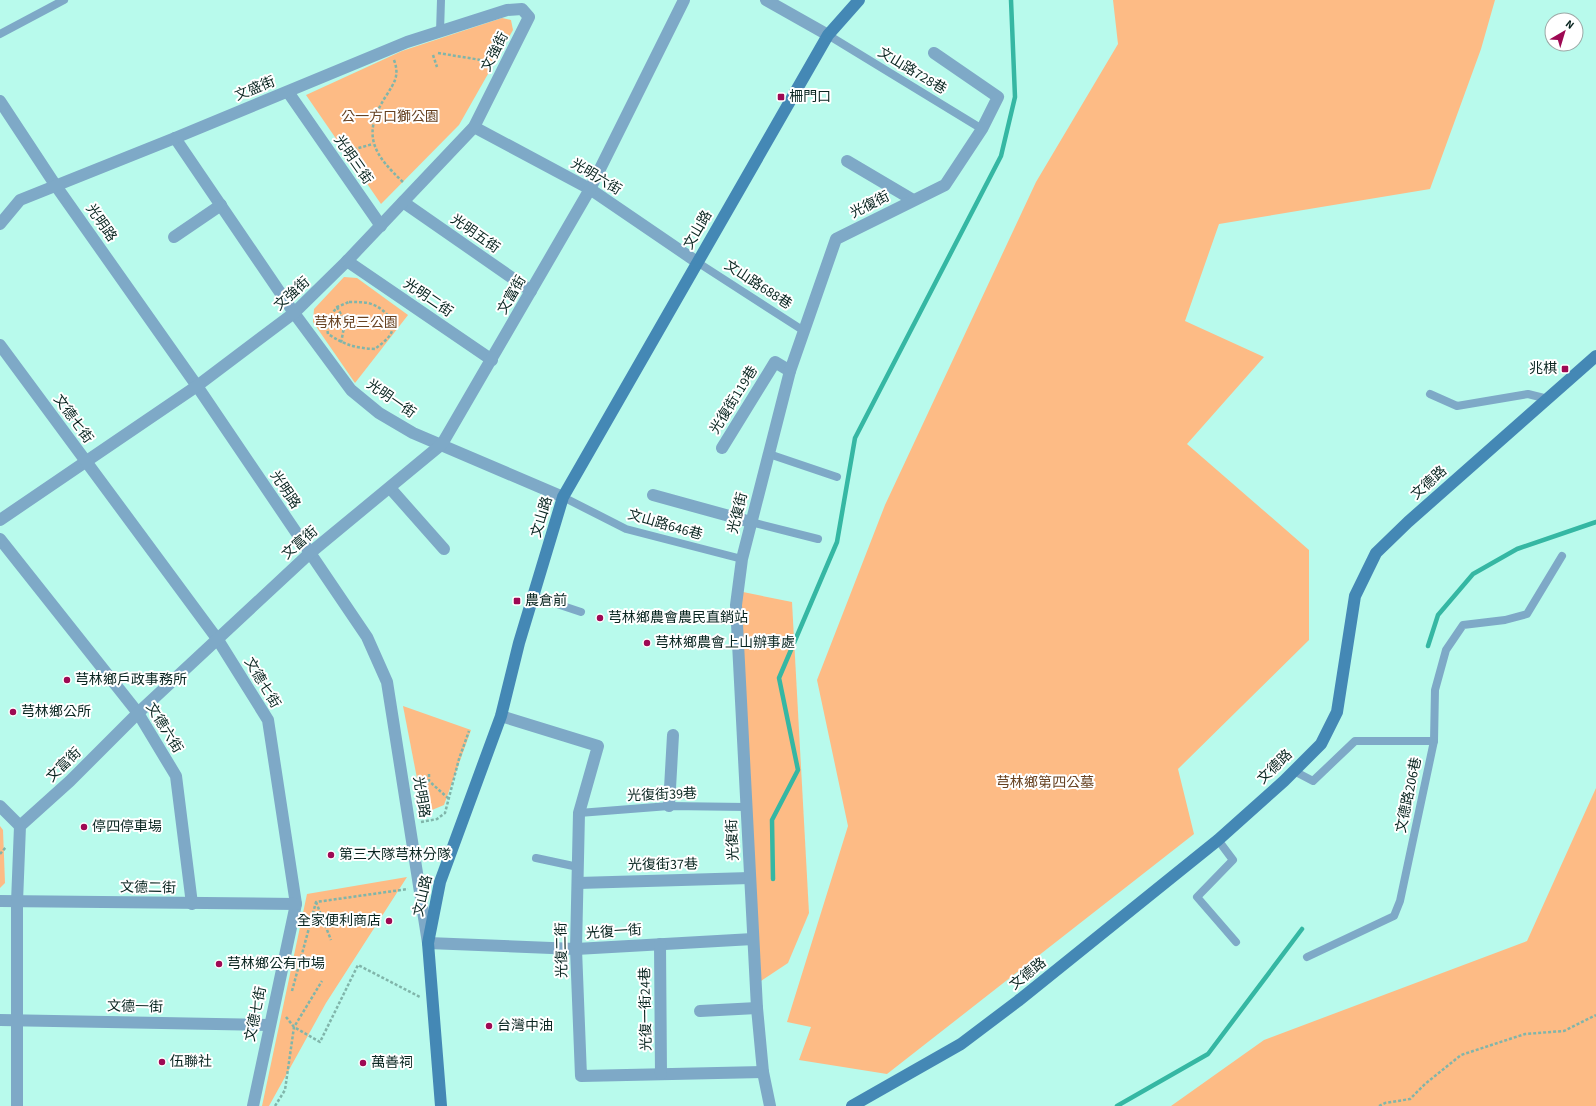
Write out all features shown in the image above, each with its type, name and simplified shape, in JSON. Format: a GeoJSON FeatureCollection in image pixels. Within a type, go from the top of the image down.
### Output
{"type":"FeatureCollection","features":[{"type":"Feature","properties":{"kind":"main road","name":"文山路"},"geometry":{"type":"LineString","coordinates":[[440,1106],[428,943],[440,882],[501,716],[519,643],[563,497],[828,35],[854,2]]}},
{"type":"Feature","properties":{"kind":"main road","name":"文德路"},"geometry":{"type":"LineString","coordinates":[[852,1106],[961,1044],[1024,996],[1218,840],[1294,771],[1321,744],[1336,712],[1355,596],[1376,553],[1408,522],[1596,356]]}},
{"type":"Feature","properties":{"kind":"street","name":"文富街"},"geometry":{"type":"LineString","coordinates":[[20,826],[70,782],[138,713],[310,553],[442,444],[590,190],[684,0]]}},
{"type":"Feature","properties":{"kind":"street"},"geometry":{"type":"LineString","coordinates":[[766,0],[828,35]]}},
{"type":"Feature","properties":{"kind":"street","name":"文盛街"},"geometry":{"type":"LineString","coordinates":[[0,224],[20,200],[288,92],[407,42],[507,10],[522,9],[529,17]]}},
{"type":"Feature","properties":{"kind":"street","name":"文強街"},"geometry":{"type":"LineString","coordinates":[[0,520],[86,463],[197,386],[294,314],[381,226],[474,127],[529,17]]}},
{"type":"Feature","properties":{"kind":"street","name":"光復街"},"geometry":{"type":"LineString","coordinates":[[770,1106],[763,1072],[757,1008],[746,807],[736,606],[742,559],[790,371],[836,239],[945,185],[982,129],[998,97],[934,53]]}},
{"type":"Feature","properties":{"kind":"street","name":"光明三街"},"geometry":{"type":"LineString","coordinates":[[288,92],[381,226]]}},
{"type":"Feature","properties":{"kind":"street","name":"光明路"},"geometry":{"type":"LineString","coordinates":[[2,108],[197,386],[367,637],[386,682],[428,943]]}},
{"type":"Feature","properties":{"kind":"street","name":"光明六街"},"geometry":{"type":"LineString","coordinates":[[474,127],[590,190],[697,262]]}},
{"type":"Feature","properties":{"kind":"street","name":"光明一街"},"geometry":{"type":"LineString","coordinates":[[175,138],[294,314],[351,390],[379,413],[413,432],[563,497]]}},
{"type":"Feature","properties":{"kind":"street"},"geometry":{"type":"LineString","coordinates":[[847,161],[913,200]]}},
{"type":"Feature","properties":{"kind":"street","name":"光明五街"},"geometry":{"type":"LineString","coordinates":[[403,202],[531,291]]}},
{"type":"Feature","properties":{"kind":"street"},"geometry":{"type":"LineString","coordinates":[[174,237],[221,205]]}},
{"type":"Feature","properties":{"kind":"street","name":"光明二街"},"geometry":{"type":"LineString","coordinates":[[347,261],[492,360]]}},
{"type":"Feature","properties":{"kind":"street","name":"文德七街"},"geometry":{"type":"LineString","coordinates":[[0,345],[218,640],[268,720],[296,904],[269,1025],[253,1106]]}},
{"type":"Feature","properties":{"kind":"street","name":"光復街119巷"},"geometry":{"type":"LineString","coordinates":[[722,448],[775,362],[790,371]]}},
{"type":"Feature","properties":{"kind":"street"},"geometry":{"type":"LineString","coordinates":[[390,488],[444,549]]}},
{"type":"Feature","properties":{"kind":"street"},"geometry":{"type":"LineString","coordinates":[[653,496],[751,522]]}},
{"type":"Feature","properties":{"kind":"street","name":"文德六街"},"geometry":{"type":"LineString","coordinates":[[0,540],[138,713],[176,776],[192,904]]}},
{"type":"Feature","properties":{"kind":"street","name":"光復二街"},"geometry":{"type":"LineString","coordinates":[[501,716],[598,746],[580,813],[576,949],[581,1076],[763,1072]]}},
{"type":"Feature","properties":{"kind":"street"},"geometry":{"type":"LineString","coordinates":[[669,806],[673,735]]}},
{"type":"Feature","properties":{"kind":"street"},"geometry":{"type":"LineString","coordinates":[[0,806],[20,826],[17,902],[17,1106]]}},
{"type":"Feature","properties":{"kind":"street","name":"光復街37巷"},"geometry":{"type":"LineString","coordinates":[[578,882],[750,878]]}},
{"type":"Feature","properties":{"kind":"street","name":"文德二街"},"geometry":{"type":"LineString","coordinates":[[0,901],[296,904]]}},
{"type":"Feature","properties":{"kind":"street","name":"光復一街"},"geometry":{"type":"LineString","coordinates":[[428,943],[576,949],[753,939]]}},
{"type":"Feature","properties":{"kind":"street","name":"光復一街24巷"},"geometry":{"type":"LineString","coordinates":[[660,944],[662,1074]]}},
{"type":"Feature","properties":{"kind":"street"},"geometry":{"type":"LineString","coordinates":[[700,1010],[757,1008]]}},
{"type":"Feature","properties":{"kind":"street","name":"文德一街"},"geometry":{"type":"LineString","coordinates":[[0,1020],[269,1025]]}},
{"type":"Feature","properties":{"kind":"lane"},"geometry":{"type":"LineString","coordinates":[[0,34],[64,0]]}},
{"type":"Feature","properties":{"kind":"lane"},"geometry":{"type":"LineString","coordinates":[[440,32],[441,0]]}},
{"type":"Feature","properties":{"kind":"lane","name":"文山路728巷"},"geometry":{"type":"LineString","coordinates":[[828,35],[982,129]]}},
{"type":"Feature","properties":{"kind":"lane","name":"文山路688巷"},"geometry":{"type":"LineString","coordinates":[[697,262],[804,331]]}},
{"type":"Feature","properties":{"kind":"lane"},"geometry":{"type":"LineString","coordinates":[[1430,394],[1457,406],[1528,394],[1548,398]]}},
{"type":"Feature","properties":{"kind":"lane"},"geometry":{"type":"LineString","coordinates":[[769,454],[838,477]]}},
{"type":"Feature","properties":{"kind":"lane","name":"文山路646巷"},"geometry":{"type":"LineString","coordinates":[[563,497],[626,529],[742,559]]}},
{"type":"Feature","properties":{"kind":"lane"},"geometry":{"type":"LineString","coordinates":[[751,522],[818,539]]}},
{"type":"Feature","properties":{"kind":"lane"},"geometry":{"type":"LineString","coordinates":[[1434,741],[1435,690],[1446,650],[1463,625],[1505,620],[1528,614],[1562,556]]}},
{"type":"Feature","properties":{"kind":"lane"},"geometry":{"type":"LineString","coordinates":[[533,596],[581,612]]}},
{"type":"Feature","properties":{"kind":"lane","name":"文德路206巷"},"geometry":{"type":"LineString","coordinates":[[1294,771],[1313,781],[1355,741],[1434,741],[1400,901],[1394,916],[1307,957]]}},
{"type":"Feature","properties":{"kind":"lane","name":"光復街39巷"},"geometry":{"type":"LineString","coordinates":[[580,813],[669,806],[746,807]]}},
{"type":"Feature","properties":{"kind":"lane"},"geometry":{"type":"LineString","coordinates":[[1218,840],[1233,860],[1197,896],[1236,942]]}},
{"type":"Feature","properties":{"kind":"lane"},"geometry":{"type":"LineString","coordinates":[[536,858],[578,867]]}},
{"type":"Feature","properties":{"kind":"path"},"geometry":{"type":"LineString","coordinates":[[390,49],[397,67],[396,80],[379,106],[372,125],[373,144],[379,156],[392,172],[413,191]]}},
{"type":"Feature","properties":{"kind":"path"},"geometry":{"type":"LineString","coordinates":[[438,53],[488,61]]}},
{"type":"Feature","properties":{"kind":"path"},"geometry":{"type":"LineString","coordinates":[[433,55],[437,67]]}},
{"type":"Feature","properties":{"kind":"path"},"geometry":{"type":"LineString","coordinates":[[332,156],[373,144]]}},
{"type":"Feature","properties":{"kind":"path"},"geometry":{"type":"LineString","coordinates":[[349,302],[370,303],[387,313],[393,321],[393,330],[388,339],[375,349],[358,348],[341,343],[328,334],[326,322],[337,307],[349,302]]}},
{"type":"Feature","properties":{"kind":"path"},"geometry":{"type":"LineString","coordinates":[[337,307],[345,322],[341,343]]}},
{"type":"Feature","properties":{"kind":"path"},"geometry":{"type":"LineString","coordinates":[[410,824],[437,819],[446,813],[459,759],[469,731]]}},
{"type":"Feature","properties":{"kind":"path"},"geometry":{"type":"LineString","coordinates":[[428,774],[429,781],[449,798]]}},
{"type":"Feature","properties":{"kind":"path"},"geometry":{"type":"LineString","coordinates":[[0,854],[7,846]]}},
{"type":"Feature","properties":{"kind":"path"},"geometry":{"type":"LineString","coordinates":[[316,902],[419,887]]}},
{"type":"Feature","properties":{"kind":"path"},"geometry":{"type":"LineString","coordinates":[[316,902],[331,940]]}},
{"type":"Feature","properties":{"kind":"path"},"geometry":{"type":"LineString","coordinates":[[292,994],[316,902]]}},
{"type":"Feature","properties":{"kind":"path"},"geometry":{"type":"LineString","coordinates":[[288,1010],[286,1018],[294,1027],[320,1042],[358,965],[433,1004]]}},
{"type":"Feature","properties":{"kind":"path"},"geometry":{"type":"LineString","coordinates":[[275,1106],[285,1090],[294,1027],[322,981]]}},
{"type":"Feature","properties":{"kind":"path"},"geometry":{"type":"LineString","coordinates":[[1379,1106],[1385,1103],[1410,1099],[1425,1084],[1461,1055],[1525,1034],[1564,1031],[1596,1015]]}},
{"type":"Feature","properties":{"kind":"green space","name":"芎林鄉第四公墓"},"geometry":{"type":"Polygon","coordinates":[[[1113,0],[1495,0],[1481,49],[1430,189],[1219,224],[1185,321],[1264,357],[1187,444],[1309,550],[1309,640],[1178,769],[1194,834],[887,1074],[799,1060],[811,1027],[787,1022],[848,826],[817,680],[885,505],[1036,182],[1118,44],[1113,0]]]}},
{"type":"Feature","properties":{"kind":"green space","name":"公一方口獅公園"},"geometry":{"type":"Polygon","coordinates":[[[502,18],[511,20],[513,30],[459,125],[381,204],[306,95],[402,51],[502,18]]]}},
{"type":"Feature","properties":{"kind":"green space","name":"芎林兒三公園"},"geometry":{"type":"Polygon","coordinates":[[[344,277],[357,278],[408,315],[355,383],[313,322],[314,309],[344,277]]]}},
{"type":"Feature","properties":{"kind":"green space"},"geometry":{"type":"Polygon","coordinates":[[[743,592],[792,602],[809,913],[788,963],[758,983],[739,611],[743,592]]]}},
{"type":"Feature","properties":{"kind":"green space"},"geometry":{"type":"Polygon","coordinates":[[[403,706],[471,730],[444,805],[432,810],[421,799],[403,706]]]}},
{"type":"Feature","properties":{"kind":"green space"},"geometry":{"type":"Polygon","coordinates":[[[1596,788],[1596,1106],[1171,1106],[1264,1040],[1527,941],[1596,788]]]}},
{"type":"Feature","properties":{"kind":"green space"},"geometry":{"type":"Polygon","coordinates":[[[0,826],[3,830],[5,883],[0,888],[0,826]]]}},
{"type":"Feature","properties":{"kind":"green space"},"geometry":{"type":"Polygon","coordinates":[[[407,877],[326,1003],[269,1106],[262,1106],[307,894],[407,877]]]}},
{"type":"Feature","properties":{"kind":"waterway"},"geometry":{"type":"LineString","coordinates":[[773,879],[772,820],[798,770],[779,678],[837,542],[855,438],[1001,156],[1015,97],[1011,0]]}},
{"type":"Feature","properties":{"kind":"waterway"},"geometry":{"type":"LineString","coordinates":[[1428,646],[1438,615],[1473,574],[1517,549],[1596,522]]}},
{"type":"Feature","properties":{"kind":"waterway"},"geometry":{"type":"LineString","coordinates":[[1117,1106],[1208,1054],[1302,929]]}},
{"type":"Feature","properties":{"kind":"place","name":"柵門口"},"geometry":{"type":"Point","coordinates":[781,97]}},
{"type":"Feature","properties":{"kind":"place","name":"兆棋"},"geometry":{"type":"Point","coordinates":[1565,369]}},
{"type":"Feature","properties":{"kind":"place","name":"農倉前"},"geometry":{"type":"Point","coordinates":[517,601]}},
{"type":"Feature","properties":{"kind":"place","name":"芎林鄉農會農民直銷站"},"geometry":{"type":"Point","coordinates":[600,618]}},
{"type":"Feature","properties":{"kind":"place","name":"芎林鄉農會上山辦事處"},"geometry":{"type":"Point","coordinates":[647,643]}},
{"type":"Feature","properties":{"kind":"place","name":"芎林鄉戶政事務所"},"geometry":{"type":"Point","coordinates":[67,680]}},
{"type":"Feature","properties":{"kind":"place","name":"芎林鄉公所"},"geometry":{"type":"Point","coordinates":[13,712]}},
{"type":"Feature","properties":{"kind":"place","name":"停四停車場"},"geometry":{"type":"Point","coordinates":[84,827]}},
{"type":"Feature","properties":{"kind":"place","name":"第三大隊芎林分隊"},"geometry":{"type":"Point","coordinates":[331,855]}},
{"type":"Feature","properties":{"kind":"place","name":"全家便利商店"},"geometry":{"type":"Point","coordinates":[389,921]}},
{"type":"Feature","properties":{"kind":"place","name":"芎林鄉公有市場"},"geometry":{"type":"Point","coordinates":[219,964]}},
{"type":"Feature","properties":{"kind":"place","name":"台灣中油"},"geometry":{"type":"Point","coordinates":[489,1026]}},
{"type":"Feature","properties":{"kind":"place","name":"伍聯社"},"geometry":{"type":"Point","coordinates":[162,1062]}},
{"type":"Feature","properties":{"kind":"place","name":"萬善祠"},"geometry":{"type":"Point","coordinates":[363,1063]}}]}
